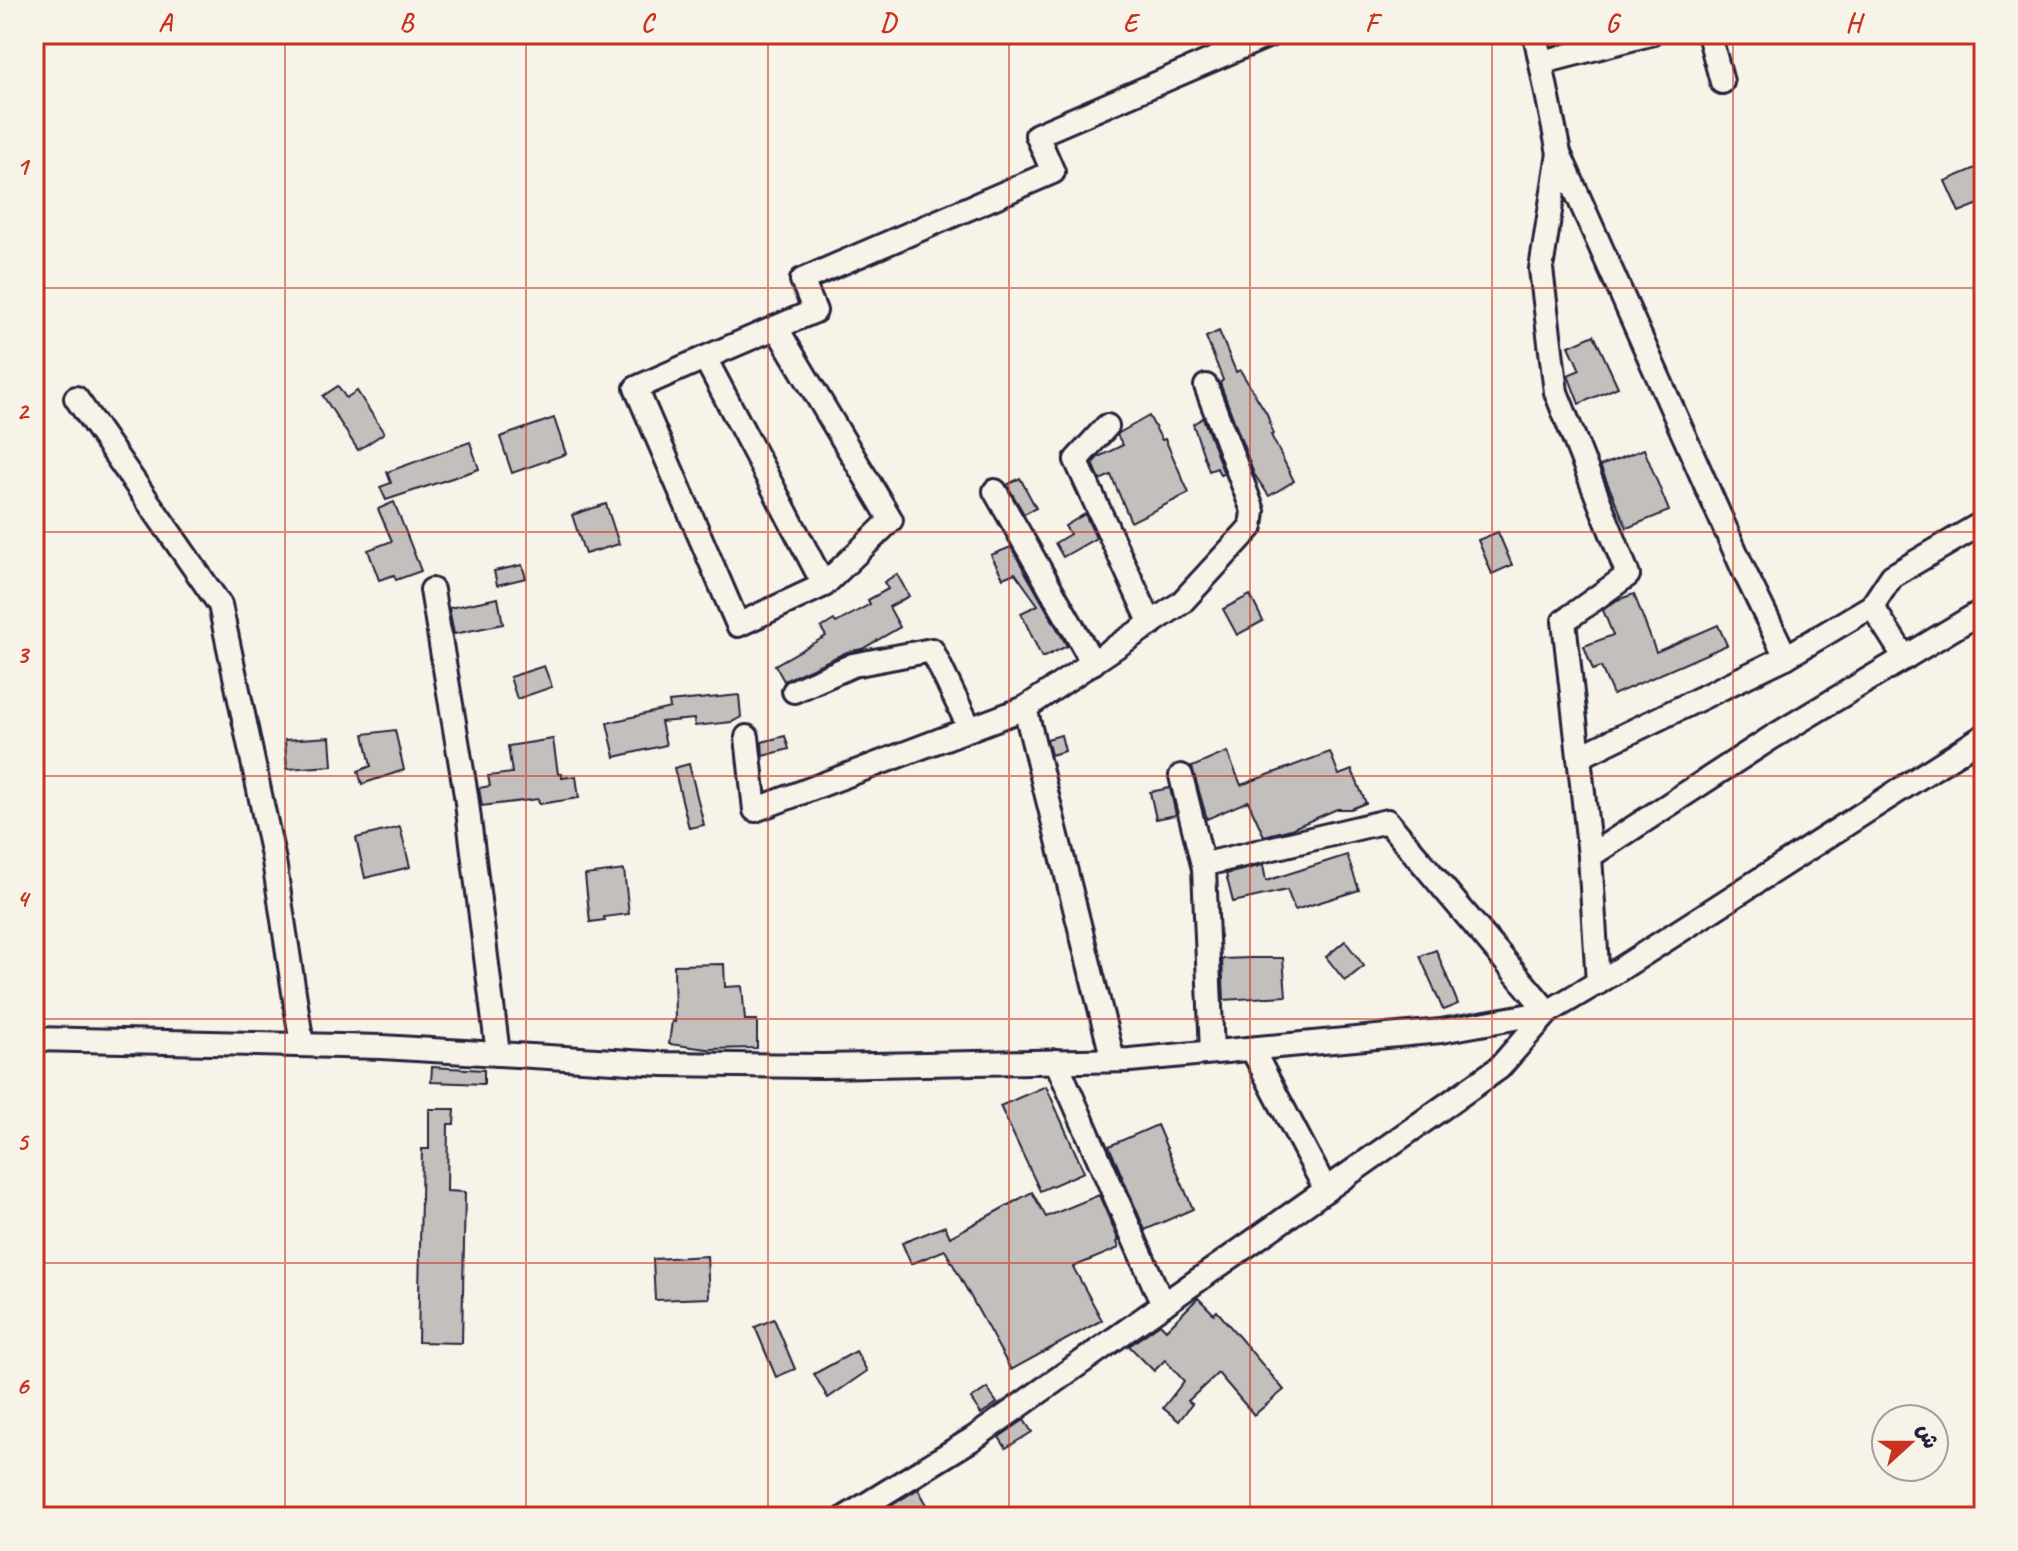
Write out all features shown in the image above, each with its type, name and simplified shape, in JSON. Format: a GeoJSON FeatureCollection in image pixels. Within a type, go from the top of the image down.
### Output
{"type":"FeatureCollection","features":[{"type":"Feature","properties":{"kind":"street"},"geometry":{"type":"LineString","coordinates":[[1535,34],[1559,153],[1744,571],[1786,657]]}},
{"type":"Feature","properties":{"kind":"street"},"geometry":{"type":"LineString","coordinates":[[1543,62],[1650,34]]}},
{"type":"Feature","properties":{"kind":"street"},"geometry":{"type":"LineString","coordinates":[[1709,34],[1722,82]]}},
{"type":"Feature","properties":{"kind":"street"},"geometry":{"type":"LineString","coordinates":[[776,327],[891,520],[824,585],[738,625],[636,388],[776,327],[815,311],[802,280],[1053,172],[1037,135],[1264,35]]}},
{"type":"Feature","properties":{"kind":"street"},"geometry":{"type":"LineString","coordinates":[[1559,153],[1541,269],[1556,392],[1628,575],[1564,621],[1590,856],[1598,983]]}},
{"type":"Feature","properties":{"kind":"street"},"geometry":{"type":"LineString","coordinates":[[705,358],[824,585]]}},
{"type":"Feature","properties":{"kind":"street"},"geometry":{"type":"LineString","coordinates":[[747,737],[755,810],[1025,708],[1181,603],[1251,527],[1253,511],[1206,386]]}},
{"type":"Feature","properties":{"kind":"street"},"geometry":{"type":"LineString","coordinates":[[76,398],[220,605],[274,861],[302,1045]]}},
{"type":"Feature","properties":{"kind":"street"},"geometry":{"type":"LineString","coordinates":[[1107,426],[1076,460],[1151,624]]}},
{"type":"Feature","properties":{"kind":"street"},"geometry":{"type":"LineString","coordinates":[[995,491],[1093,663]]}},
{"type":"Feature","properties":{"kind":"street"},"geometry":{"type":"LineString","coordinates":[[1579,757],[1786,657],[1872,606],[1892,576],[1984,522]]}},
{"type":"Feature","properties":{"kind":"street"},"geometry":{"type":"LineString","coordinates":[[432,590],[466,795],[498,1054]]}},
{"type":"Feature","properties":{"kind":"street"},"geometry":{"type":"LineString","coordinates":[[1872,606],[1905,658]]}},
{"type":"Feature","properties":{"kind":"street"},"geometry":{"type":"LineString","coordinates":[[1590,856],[1771,738],[1984,610]]}},
{"type":"Feature","properties":{"kind":"street"},"geometry":{"type":"LineString","coordinates":[[794,691],[853,665],[932,650],[970,729]]}},
{"type":"Feature","properties":{"kind":"street"},"geometry":{"type":"LineString","coordinates":[[1025,708],[1113,1060]]}},
{"type":"Feature","properties":{"kind":"street"},"geometry":{"type":"LineString","coordinates":[[846,1517],[974,1438],[1499,1068],[1548,1012],[1984,736]]}},
{"type":"Feature","properties":{"kind":"street"},"geometry":{"type":"LineString","coordinates":[[1181,776],[1204,869],[1212,1052]]}},
{"type":"Feature","properties":{"kind":"street"},"geometry":{"type":"LineString","coordinates":[[1210,863],[1387,821],[1548,1012]]}},
{"type":"Feature","properties":{"kind":"street"},"geometry":{"type":"LineString","coordinates":[[34,1039],[302,1045],[663,1064],[822,1066],[1113,1060],[1441,1031],[1548,1012]]}},
{"type":"Feature","properties":{"kind":"street"},"geometry":{"type":"LineString","coordinates":[[1252,1049],[1326,1190]]}},
{"type":"Feature","properties":{"kind":"street"},"geometry":{"type":"LineString","coordinates":[[1056,1061],[1163,1305]]}},
{"type":"Feature","properties":{"kind":"building"},"geometry":{"type":"Polygon","coordinates":[[[1976,168],[1984,185],[1984,202],[1959,212],[1945,181],[1976,168]]]}},
{"type":"Feature","properties":{"kind":"building"},"geometry":{"type":"Polygon","coordinates":[[[1219,331],[1236,372],[1240,370],[1267,414],[1271,435],[1294,481],[1269,496],[1254,474],[1206,337],[1219,331]]]}},
{"type":"Feature","properties":{"kind":"building"},"geometry":{"type":"Polygon","coordinates":[[[1594,335],[1618,387],[1579,404],[1568,375],[1580,370],[1569,346],[1594,335]]]}},
{"type":"Feature","properties":{"kind":"building"},"geometry":{"type":"Polygon","coordinates":[[[338,386],[346,398],[357,391],[384,433],[358,450],[323,396],[338,386]]]}},
{"type":"Feature","properties":{"kind":"building"},"geometry":{"type":"Polygon","coordinates":[[[1149,416],[1162,440],[1165,439],[1189,493],[1131,522],[1111,475],[1100,480],[1093,463],[1098,457],[1123,445],[1117,435],[1119,433],[1149,416]]]}},
{"type":"Feature","properties":{"kind":"building"},"geometry":{"type":"Polygon","coordinates":[[[554,418],[566,454],[512,473],[500,437],[554,418]]]}},
{"type":"Feature","properties":{"kind":"building"},"geometry":{"type":"Polygon","coordinates":[[[1203,418],[1224,474],[1220,475],[1217,468],[1209,471],[1193,424],[1203,418]]]}},
{"type":"Feature","properties":{"kind":"building"},"geometry":{"type":"Polygon","coordinates":[[[470,442],[479,469],[386,500],[380,487],[391,483],[387,472],[470,442]]]}},
{"type":"Feature","properties":{"kind":"building"},"geometry":{"type":"Polygon","coordinates":[[[1644,449],[1669,511],[1627,528],[1600,466],[1644,449]]]}},
{"type":"Feature","properties":{"kind":"building"},"geometry":{"type":"Polygon","coordinates":[[[1020,478],[1036,508],[1024,514],[1007,485],[1020,478]]]}},
{"type":"Feature","properties":{"kind":"building"},"geometry":{"type":"Polygon","coordinates":[[[394,502],[421,571],[396,580],[394,575],[379,580],[368,550],[392,541],[378,509],[394,502]]]}},
{"type":"Feature","properties":{"kind":"building"},"geometry":{"type":"Polygon","coordinates":[[[606,504],[619,544],[585,554],[572,515],[606,504]]]}},
{"type":"Feature","properties":{"kind":"building"},"geometry":{"type":"Polygon","coordinates":[[[1085,514],[1096,538],[1063,557],[1055,543],[1070,534],[1065,526],[1085,514]]]}},
{"type":"Feature","properties":{"kind":"building"},"geometry":{"type":"Polygon","coordinates":[[[1498,532],[1512,565],[1492,574],[1478,540],[1498,532]]]}},
{"type":"Feature","properties":{"kind":"building"},"geometry":{"type":"Polygon","coordinates":[[[1011,547],[1067,646],[1042,658],[1021,613],[1038,605],[1015,573],[1003,578],[991,555],[1011,547]]]}},
{"type":"Feature","properties":{"kind":"building"},"geometry":{"type":"Polygon","coordinates":[[[522,565],[526,578],[497,585],[494,571],[522,565]]]}},
{"type":"Feature","properties":{"kind":"building"},"geometry":{"type":"Polygon","coordinates":[[[897,574],[909,596],[889,607],[900,627],[862,649],[847,652],[784,681],[775,665],[826,636],[821,628],[870,604],[868,600],[888,589],[884,582],[897,574]]]}},
{"type":"Feature","properties":{"kind":"building"},"geometry":{"type":"Polygon","coordinates":[[[1634,594],[1656,652],[1718,625],[1727,645],[1613,695],[1601,667],[1593,670],[1584,646],[1613,635],[1603,610],[1617,600],[1634,594]]]}},
{"type":"Feature","properties":{"kind":"building"},"geometry":{"type":"Polygon","coordinates":[[[1250,595],[1263,621],[1237,635],[1223,609],[1250,595]]]}},
{"type":"Feature","properties":{"kind":"building"},"geometry":{"type":"Polygon","coordinates":[[[498,598],[503,624],[454,634],[449,608],[498,598]]]}},
{"type":"Feature","properties":{"kind":"building"},"geometry":{"type":"Polygon","coordinates":[[[544,666],[552,687],[517,699],[510,677],[544,666]]]}},
{"type":"Feature","properties":{"kind":"building"},"geometry":{"type":"Polygon","coordinates":[[[739,695],[741,717],[732,722],[695,726],[694,719],[661,722],[666,745],[615,757],[607,723],[670,708],[669,702],[739,695]]]}},
{"type":"Feature","properties":{"kind":"building"},"geometry":{"type":"Polygon","coordinates":[[[395,730],[404,770],[362,784],[358,771],[371,766],[364,734],[395,730]]]}},
{"type":"Feature","properties":{"kind":"building"},"geometry":{"type":"Polygon","coordinates":[[[1061,735],[1065,751],[1051,755],[1047,739],[1061,735]]]}},
{"type":"Feature","properties":{"kind":"building"},"geometry":{"type":"Polygon","coordinates":[[[785,736],[789,749],[763,756],[762,742],[785,736]]]}},
{"type":"Feature","properties":{"kind":"building"},"geometry":{"type":"Polygon","coordinates":[[[330,737],[332,766],[287,769],[285,740],[330,737]]]}},
{"type":"Feature","properties":{"kind":"building"},"geometry":{"type":"Polygon","coordinates":[[[553,739],[558,774],[562,774],[562,778],[576,776],[579,798],[539,804],[538,799],[482,806],[479,788],[490,786],[488,776],[512,773],[508,746],[553,739]]]}},
{"type":"Feature","properties":{"kind":"building"},"geometry":{"type":"Polygon","coordinates":[[[1227,752],[1241,785],[1330,752],[1339,775],[1352,770],[1366,803],[1351,809],[1337,809],[1291,829],[1264,836],[1248,801],[1207,819],[1192,767],[1227,752]]]}},
{"type":"Feature","properties":{"kind":"building"},"geometry":{"type":"Polygon","coordinates":[[[689,764],[704,825],[689,828],[674,768],[689,764]]]}},
{"type":"Feature","properties":{"kind":"building"},"geometry":{"type":"Polygon","coordinates":[[[1170,788],[1176,815],[1156,819],[1150,792],[1170,788]]]}},
{"type":"Feature","properties":{"kind":"building"},"geometry":{"type":"Polygon","coordinates":[[[400,827],[410,867],[365,878],[356,838],[400,827]]]}},
{"type":"Feature","properties":{"kind":"building"},"geometry":{"type":"Polygon","coordinates":[[[1347,855],[1359,890],[1295,910],[1287,890],[1233,902],[1226,874],[1263,865],[1266,881],[1347,855]]]}},
{"type":"Feature","properties":{"kind":"building"},"geometry":{"type":"Polygon","coordinates":[[[624,870],[629,914],[590,922],[585,875],[624,870]]]}},
{"type":"Feature","properties":{"kind":"building"},"geometry":{"type":"Polygon","coordinates":[[[1345,941],[1364,966],[1345,981],[1326,957],[1345,941]]]}},
{"type":"Feature","properties":{"kind":"building"},"geometry":{"type":"Polygon","coordinates":[[[1436,950],[1458,1004],[1443,1010],[1420,956],[1436,950]]]}},
{"type":"Feature","properties":{"kind":"building"},"geometry":{"type":"Polygon","coordinates":[[[1283,958],[1286,996],[1224,1000],[1222,959],[1283,958]]]}},
{"type":"Feature","properties":{"kind":"building"},"geometry":{"type":"Polygon","coordinates":[[[724,964],[725,987],[742,986],[745,1020],[757,1020],[757,1048],[707,1049],[669,1044],[672,1021],[675,1022],[674,965],[724,964]]]}},
{"type":"Feature","properties":{"kind":"building"},"geometry":{"type":"Polygon","coordinates":[[[432,1067],[484,1070],[484,1084],[431,1082],[432,1067]]]}},
{"type":"Feature","properties":{"kind":"building"},"geometry":{"type":"Polygon","coordinates":[[[1046,1086],[1084,1172],[1040,1191],[1000,1106],[1046,1086]]]}},
{"type":"Feature","properties":{"kind":"building"},"geometry":{"type":"Polygon","coordinates":[[[429,1109],[455,1109],[454,1124],[448,1124],[447,1191],[465,1192],[462,1343],[418,1342],[422,1149],[429,1149],[429,1109]]]}},
{"type":"Feature","properties":{"kind":"building"},"geometry":{"type":"Polygon","coordinates":[[[1157,1125],[1193,1209],[1145,1230],[1109,1146],[1157,1125]]]}},
{"type":"Feature","properties":{"kind":"building"},"geometry":{"type":"Polygon","coordinates":[[[1032,1192],[1046,1217],[1099,1195],[1119,1241],[1119,1248],[1073,1267],[1102,1320],[1011,1370],[945,1250],[911,1264],[902,1243],[945,1226],[950,1237],[1032,1192]]]}},
{"type":"Feature","properties":{"kind":"building"},"geometry":{"type":"Polygon","coordinates":[[[707,1256],[709,1298],[655,1300],[653,1259],[707,1256]]]}},
{"type":"Feature","properties":{"kind":"building"},"geometry":{"type":"Polygon","coordinates":[[[1198,1298],[1214,1314],[1217,1311],[1284,1390],[1254,1415],[1218,1373],[1188,1401],[1192,1404],[1179,1421],[1163,1408],[1184,1381],[1165,1360],[1154,1371],[1129,1346],[1160,1324],[1166,1330],[1198,1298]]]}},
{"type":"Feature","properties":{"kind":"building"},"geometry":{"type":"Polygon","coordinates":[[[774,1319],[795,1369],[776,1377],[755,1327],[774,1319]]]}},
{"type":"Feature","properties":{"kind":"building"},"geometry":{"type":"Polygon","coordinates":[[[856,1351],[867,1371],[828,1398],[814,1374],[856,1351]]]}},
{"type":"Feature","properties":{"kind":"building"},"geometry":{"type":"Polygon","coordinates":[[[987,1388],[997,1403],[981,1414],[971,1399],[987,1388]]]}},
{"type":"Feature","properties":{"kind":"building"},"geometry":{"type":"Polygon","coordinates":[[[1024,1420],[1032,1432],[1006,1448],[999,1437],[1024,1420]]]}},
{"type":"Feature","properties":{"kind":"building"},"geometry":{"type":"Polygon","coordinates":[[[918,1489],[934,1517],[873,1517],[918,1489]]]}}]}
